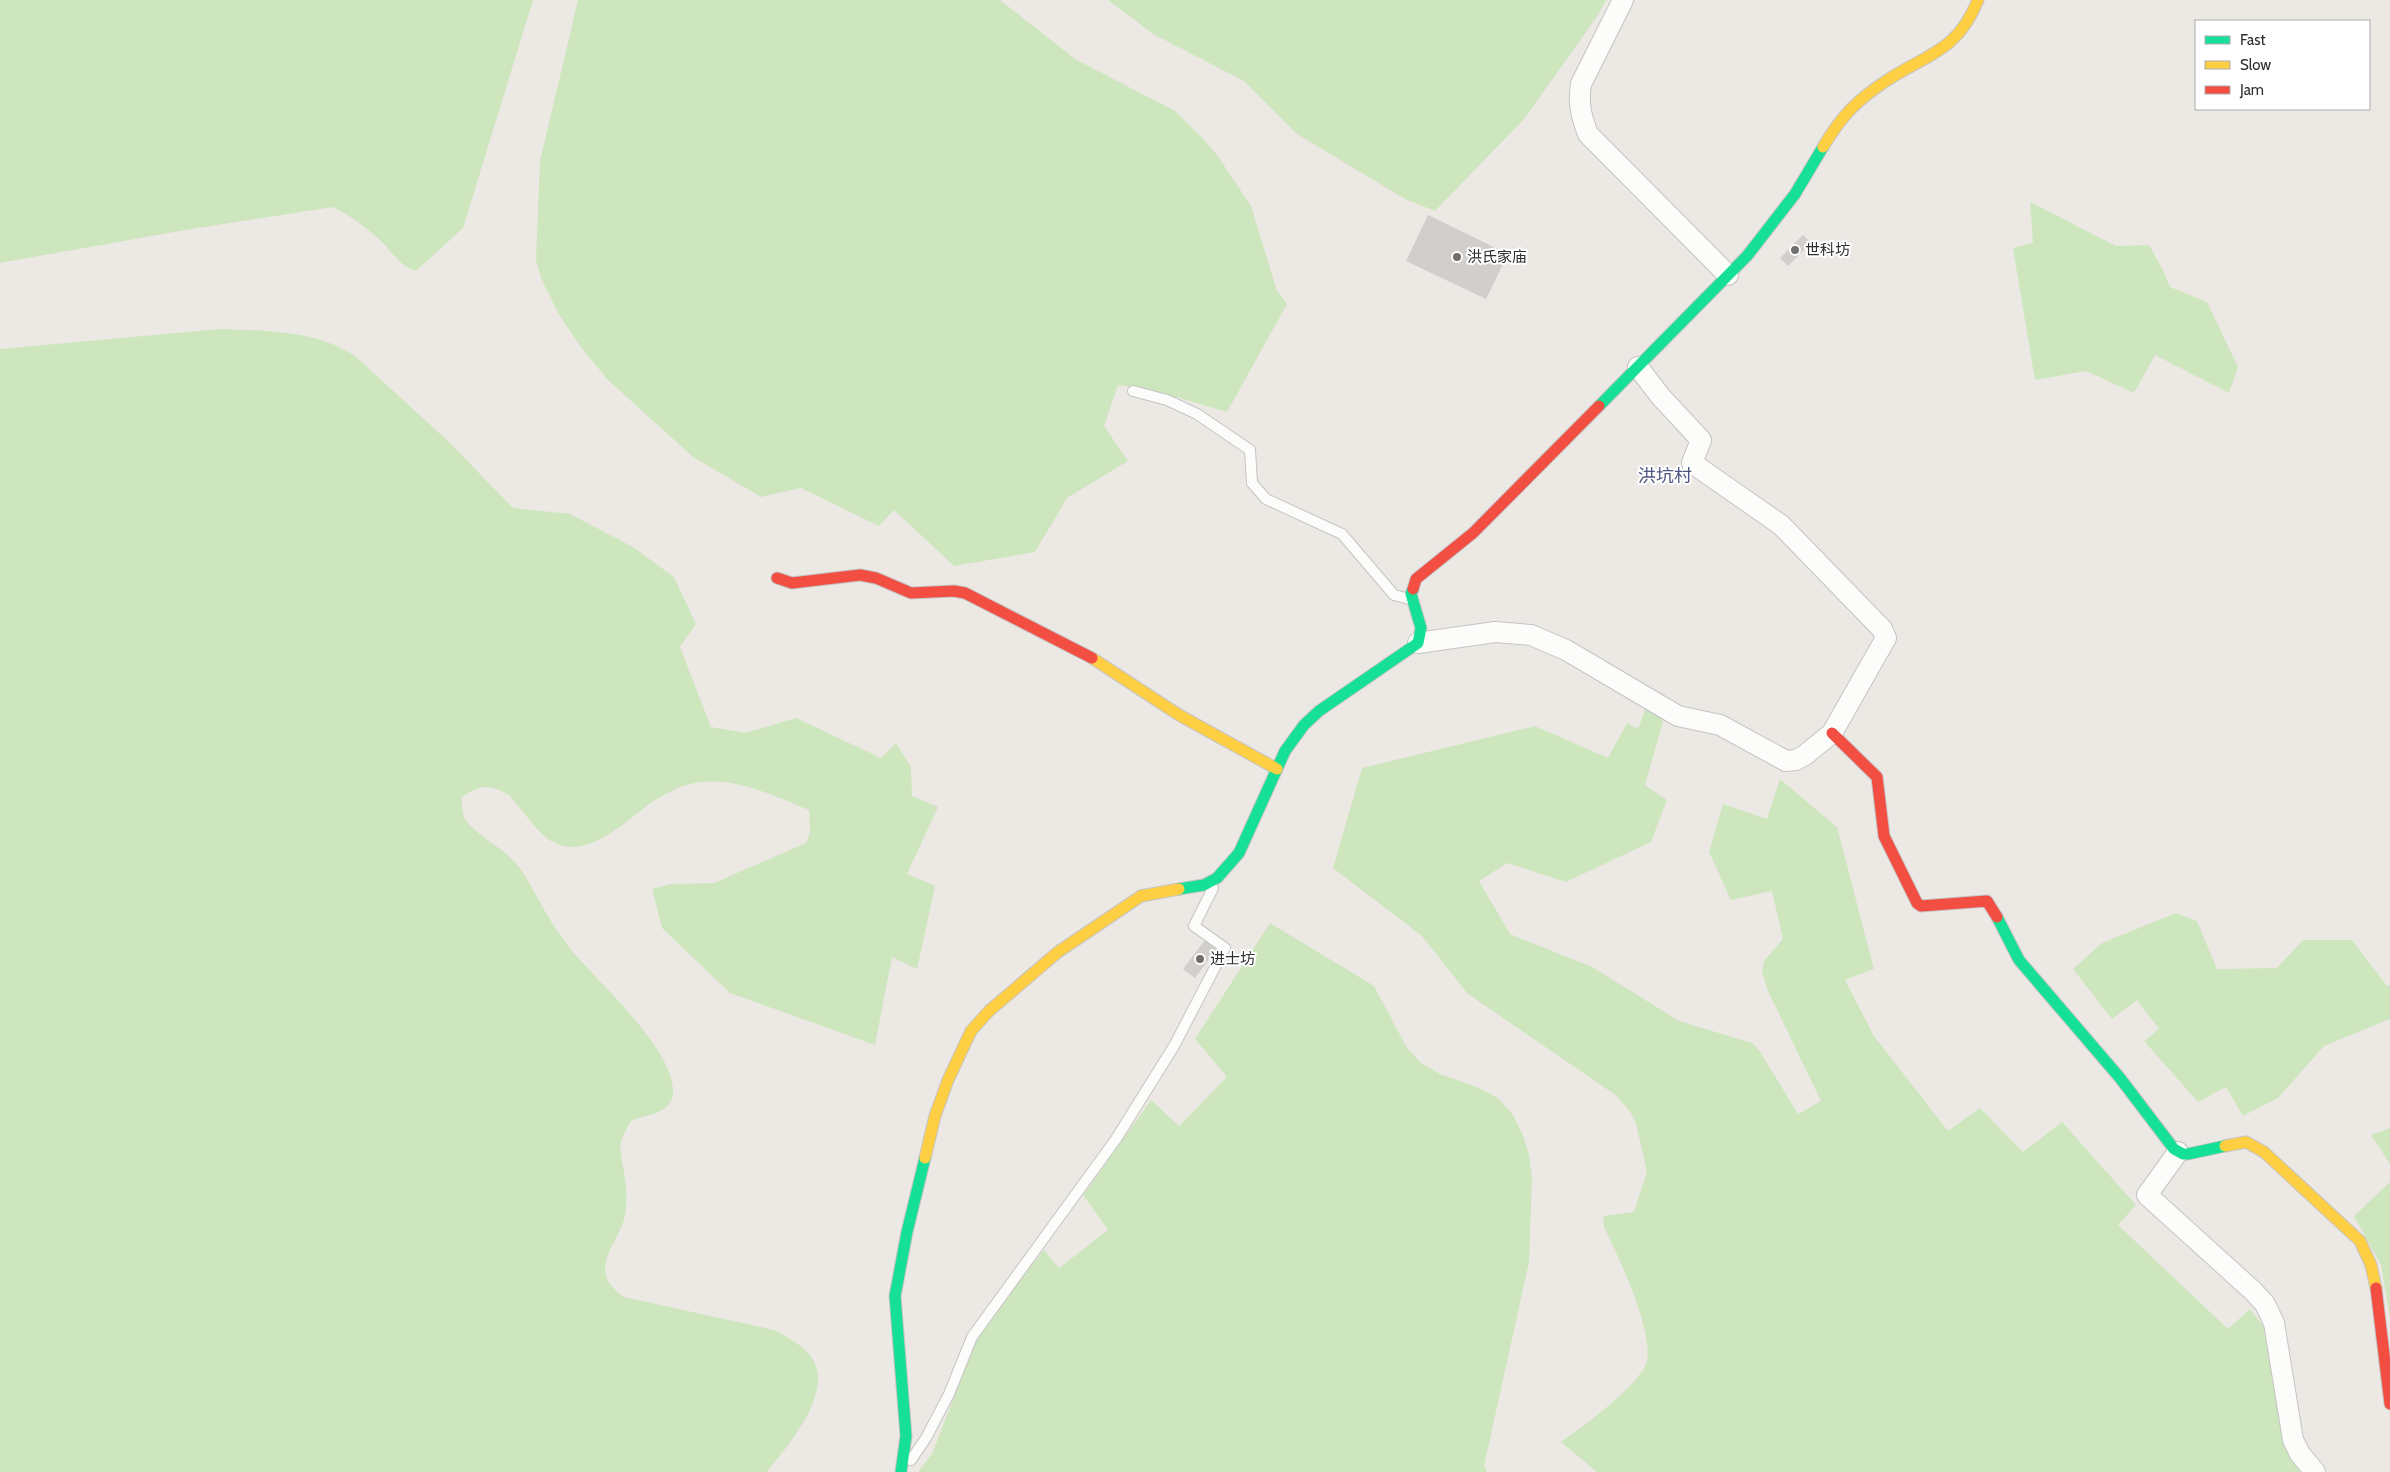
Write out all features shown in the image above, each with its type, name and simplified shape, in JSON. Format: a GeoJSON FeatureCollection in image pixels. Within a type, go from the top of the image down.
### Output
{"type":"FeatureCollection","features":[{"type":"Feature","properties":{"kind":"street"},"geometry":{"type":"LineString","coordinates":[[1623,0],[1581,84],[1579,96],[1581,117],[1588,134],[1728,275]]}},
{"type":"Feature","properties":{"kind":"street"},"geometry":{"type":"LineString","coordinates":[[1418,643],[1421,628],[1412,600],[1412,588],[1416,579],[1473,533],[1752,249],[1779,216],[1840,119],[1869,92],[1931,57],[1944,47],[1956,36],[1971,17],[1978,0]]}},
{"type":"Feature","properties":{"kind":"street"},"geometry":{"type":"LineString","coordinates":[[902,1472],[906,1436],[895,1296],[907,1232],[935,1116],[962,1049],[976,1025],[1018,985],[1058,952],[1141,896],[1204,885],[1218,878],[1239,854],[1285,751],[1304,725],[1320,711],[1386,663],[1418,643],[1495,632],[1531,636],[1566,650],[1678,716],[1720,725],[1786,761],[1796,760],[1805,755],[1832,733],[1886,638],[1882,629],[1781,525],[1692,463],[1701,440],[1638,367]]}},
{"type":"Feature","properties":{"kind":"street"},"geometry":{"type":"LineString","coordinates":[[778,578],[792,583],[860,575],[876,578],[911,592],[954,591],[965,594],[1105,664],[1179,714],[1277,769]]}},
{"type":"Feature","properties":{"kind":"street"},"geometry":{"type":"LineString","coordinates":[[1832,733],[1877,777],[1884,836],[1917,903],[1921,906],[1982,900],[1991,905],[2019,960],[2120,1078],[2178,1152],[2188,1154],[2235,1143],[2251,1144],[2264,1152],[2360,1241],[2371,1265],[2375,1281],[2390,1404]]}},
{"type":"Feature","properties":{"kind":"street"},"geometry":{"type":"LineString","coordinates":[[2178,1152],[2147,1195],[2253,1291],[2270,1313],[2274,1323],[2293,1440],[2300,1454],[2315,1472]]}},
{"type":"Feature","properties":{"kind":"lane"},"geometry":{"type":"LineString","coordinates":[[1133,391],[1167,400],[1198,414],[1250,450],[1252,482],[1266,499],[1342,534],[1394,595],[1412,600]]}},
{"type":"Feature","properties":{"kind":"lane"},"geometry":{"type":"LineString","coordinates":[[902,1472],[926,1438],[938,1416],[972,1338],[1116,1139],[1169,1054],[1200,997],[1225,948],[1194,926],[1218,878]]}},
{"type":"Feature","properties":{"kind":"green space"},"geometry":{"type":"Polygon","coordinates":[[[0,0],[533,0],[463,228],[416,271],[401,263],[364,226],[333,207],[185,230],[0,263],[0,0]]]}},
{"type":"Feature","properties":{"kind":"green space"},"geometry":{"type":"Polygon","coordinates":[[[578,0],[1000,0],[1075,59],[1175,111],[1203,139],[1217,155],[1251,206],[1277,291],[1287,304],[1227,412],[1145,388],[1118,385],[1104,426],[1128,461],[1067,498],[1035,552],[954,566],[894,510],[879,526],[801,488],[761,497],[693,457],[608,380],[580,346],[558,313],[541,278],[536,260],[540,161],[578,0]]]}},
{"type":"Feature","properties":{"kind":"green space"},"geometry":{"type":"Polygon","coordinates":[[[1108,0],[1606,0],[1598,15],[1524,119],[1435,211],[1405,199],[1297,134],[1244,81],[1153,34],[1108,0]]]}},
{"type":"Feature","properties":{"kind":"green space"},"geometry":{"type":"Polygon","coordinates":[[[2030,202],[2116,246],[2149,245],[2170,287],[2207,302],[2238,367],[2229,393],[2155,355],[2134,393],[2086,371],[2035,380],[2013,248],[2033,243],[2030,202]]]}},
{"type":"Feature","properties":{"kind":"green space"},"geometry":{"type":"Polygon","coordinates":[[[220,329],[290,334],[324,341],[340,347],[355,356],[449,442],[513,508],[570,514],[633,547],[674,577],[696,624],[680,647],[711,727],[745,733],[796,718],[881,758],[896,743],[911,767],[912,796],[938,807],[907,874],[935,886],[917,969],[892,957],[875,1045],[730,993],[662,928],[652,889],[671,884],[714,883],[806,843],[810,832],[809,810],[768,793],[739,785],[725,782],[695,783],[680,787],[661,796],[621,826],[595,842],[567,847],[548,838],[509,795],[502,791],[485,787],[474,790],[462,797],[465,819],[476,831],[506,854],[519,867],[551,921],[571,950],[623,1006],[653,1042],[671,1078],[673,1094],[668,1106],[656,1113],[631,1121],[621,1142],[626,1206],[621,1228],[606,1262],[605,1274],[609,1282],[624,1297],[774,1330],[803,1348],[816,1365],[818,1380],[815,1397],[808,1414],[798,1431],[767,1472],[0,1472],[0,349],[220,329]]]}},
{"type":"Feature","properties":{"kind":"green space"},"geometry":{"type":"Polygon","coordinates":[[[1647,705],[1665,715],[1645,785],[1667,800],[1651,842],[1566,882],[1507,863],[1479,881],[1510,934],[1592,967],[1679,1021],[1752,1043],[1759,1050],[1798,1114],[1821,1101],[1768,991],[1762,971],[1764,961],[1783,939],[1772,891],[1731,900],[1709,852],[1723,804],[1767,819],[1780,779],[1837,827],[1874,969],[1845,980],[1874,1036],[1948,1131],[1980,1108],[2023,1152],[2062,1122],[2136,1205],[2118,1225],[2228,1329],[2250,1309],[2263,1326],[2293,1457],[2310,1472],[1597,1472],[1561,1442],[1623,1393],[1642,1371],[1647,1361],[1645,1331],[1640,1312],[1604,1227],[1603,1216],[1634,1212],[1647,1172],[1636,1124],[1631,1113],[1617,1096],[1468,994],[1422,936],[1333,868],[1362,768],[1535,726],[1608,758],[1627,723],[1638,729],[1647,705]]]}},
{"type":"Feature","properties":{"kind":"green space"},"geometry":{"type":"Polygon","coordinates":[[[2176,913],[2197,921],[2217,969],[2277,968],[2303,940],[2352,940],[2387,986],[2390,985],[2390,1019],[2324,1046],[2278,1098],[2243,1116],[2226,1087],[2198,1102],[2144,1041],[2159,1029],[2137,1000],[2112,1019],[2073,969],[2102,943],[2176,913]]]}},
{"type":"Feature","properties":{"kind":"green space"},"geometry":{"type":"Polygon","coordinates":[[[1270,923],[1374,986],[1407,1048],[1421,1063],[1440,1074],[1479,1088],[1498,1098],[1513,1115],[1523,1135],[1529,1155],[1532,1177],[1529,1262],[1484,1466],[1487,1472],[918,1472],[932,1454],[982,1325],[1044,1250],[1059,1268],[1108,1230],[1083,1195],[1151,1100],[1179,1126],[1227,1077],[1195,1039],[1270,923]]]}},
{"type":"Feature","properties":{"kind":"green space"},"geometry":{"type":"Polygon","coordinates":[[[2390,1128],[2390,1164],[2371,1135],[2390,1128]]]}},
{"type":"Feature","properties":{"kind":"green space"},"geometry":{"type":"Polygon","coordinates":[[[2390,1182],[2390,1317],[2381,1265],[2354,1216],[2390,1182]]]}},
{"type":"Feature","properties":{"kind":"building","name":"洪氏家庙"},"geometry":{"type":"Polygon","coordinates":[[[1428,215],[1508,254],[1486,299],[1406,261],[1428,215]]]}},
{"type":"Feature","properties":{"kind":"building","name":"世科坊"},"geometry":{"type":"Polygon","coordinates":[[[1803,235],[1811,243],[1788,266],[1780,258],[1803,235]]]}},
{"type":"Feature","properties":{"kind":"building","name":"进士坊"},"geometry":{"type":"Polygon","coordinates":[[[1205,940],[1217,948],[1195,978],[1183,969],[1205,940]]]}},
{"type":"Feature","properties":{"kind":"traffic: fast"},"geometry":{"type":"LineString","coordinates":[[1599,406],[1747,256],[1795,194],[1823,147]]}},
{"type":"Feature","properties":{"kind":"traffic: fast"},"geometry":{"type":"LineString","coordinates":[[1179,889],[1204,885],[1217,878],[1239,853],[1285,751],[1304,725],[1319,711],[1418,643],[1421,628],[1411,594],[1413,589]]}},
{"type":"Feature","properties":{"kind":"traffic: fast"},"geometry":{"type":"LineString","coordinates":[[1997,917],[2019,960],[2120,1078],[2174,1149],[2183,1154],[2188,1154],[2225,1146]]}},
{"type":"Feature","properties":{"kind":"traffic: fast"},"geometry":{"type":"LineString","coordinates":[[901,1472],[906,1436],[895,1296],[907,1232],[925,1158]]}},
{"type":"Feature","properties":{"kind":"traffic: slow"},"geometry":{"type":"LineString","coordinates":[[1823,147],[1844,117],[1868,94],[1889,79],[1930,56],[1952,40],[1970,17],[1978,0]]}},
{"type":"Feature","properties":{"kind":"traffic: slow"},"geometry":{"type":"LineString","coordinates":[[1092,658],[1179,715],[1277,769]]}},
{"type":"Feature","properties":{"kind":"traffic: slow"},"geometry":{"type":"LineString","coordinates":[[925,1158],[935,1116],[948,1080],[971,1031],[989,1011],[1058,952],[1141,896],[1179,889]]}},
{"type":"Feature","properties":{"kind":"traffic: slow"},"geometry":{"type":"LineString","coordinates":[[2225,1146],[2246,1142],[2264,1152],[2360,1241],[2371,1265],[2376,1288]]}},
{"type":"Feature","properties":{"kind":"traffic: jam"},"geometry":{"type":"LineString","coordinates":[[1413,589],[1416,579],[1473,533],[1599,406]]}},
{"type":"Feature","properties":{"kind":"traffic: jam"},"geometry":{"type":"LineString","coordinates":[[777,578],[792,583],[860,575],[876,578],[911,593],[954,591],[965,593],[1092,658]]}},
{"type":"Feature","properties":{"kind":"traffic: jam"},"geometry":{"type":"LineString","coordinates":[[1832,733],[1877,777],[1884,836],[1917,903],[1921,906],[1987,901],[1997,917]]}},
{"type":"Feature","properties":{"kind":"traffic: jam"},"geometry":{"type":"LineString","coordinates":[[2376,1288],[2390,1404]]}},
{"type":"Feature","properties":{"kind":"place","name":"世科坊"},"geometry":{"type":"Point","coordinates":[1795,250]}},
{"type":"Feature","properties":{"kind":"place","name":"洪氏家庙"},"geometry":{"type":"Point","coordinates":[1457,257]}},
{"type":"Feature","properties":{"kind":"place","name":"进士坊"},"geometry":{"type":"Point","coordinates":[1200,959]}},
{"type":"Feature","properties":{"kind":"district","name":"洪坑村"},"geometry":{"type":"Point","coordinates":[1665,476]}}]}
